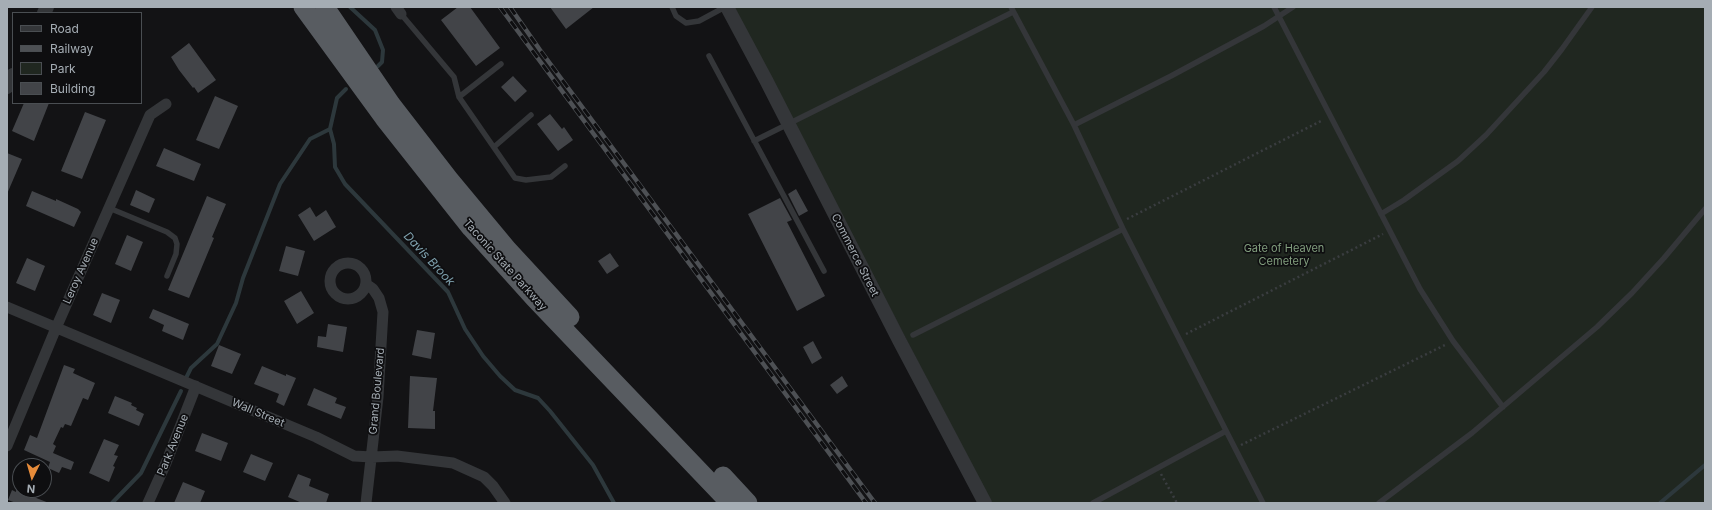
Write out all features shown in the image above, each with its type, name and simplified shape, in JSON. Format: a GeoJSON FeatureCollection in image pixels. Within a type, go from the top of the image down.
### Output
{"type":"FeatureCollection","features":[{"type":"Feature","properties":{"kind":"highway","name":"Taconic State Parkway"},"geometry":{"type":"LineString","coordinates":[[303,7],[355,81],[471,228],[534,298],[730,503]]}},
{"type":"Feature","properties":{"kind":"highway","name":"Taconic State Parkway"},"geometry":{"type":"LineString","coordinates":[[325,7],[391,104],[429,154],[478,214],[539,284],[748,503]]}},
{"type":"Feature","properties":{"kind":"street","name":"Commerce Street"},"geometry":{"type":"LineString","coordinates":[[726,7],[766,80],[787,124],[985,503]]}},
{"type":"Feature","properties":{"kind":"street"},"geometry":{"type":"LineString","coordinates":[[7,87],[12,77]]}},
{"type":"Feature","properties":{"kind":"street","name":"Leroy Avenue"},"geometry":{"type":"LineString","coordinates":[[7,446],[56,328],[150,115],[166,104]]}},
{"type":"Feature","properties":{"kind":"street","name":"Grand Boulevard"},"geometry":{"type":"LineString","coordinates":[[366,284],[373,289],[379,298],[383,312],[378,397],[366,503]]}},
{"type":"Feature","properties":{"kind":"street","name":"Wall Street"},"geometry":{"type":"LineString","coordinates":[[7,307],[316,437],[354,456],[397,456],[453,463],[484,477],[493,486],[505,503]]}},
{"type":"Feature","properties":{"kind":"street","name":"Park Avenue"},"geometry":{"type":"LineString","coordinates":[[148,503],[196,386]]}},
{"type":"Feature","properties":{"kind":"lane"},"geometry":{"type":"LineString","coordinates":[[672,7],[676,16],[686,23],[699,21],[726,7]]}},
{"type":"Feature","properties":{"kind":"lane"},"geometry":{"type":"LineString","coordinates":[[1274,7],[1389,231],[1420,288],[1453,341],[1503,407]]}},
{"type":"Feature","properties":{"kind":"lane"},"geometry":{"type":"LineString","coordinates":[[1074,125],[1171,76],[1293,7]]}},
{"type":"Feature","properties":{"kind":"lane"},"geometry":{"type":"LineString","coordinates":[[1381,214],[1404,200],[1458,161],[1486,135],[1544,72],[1592,7]]}},
{"type":"Feature","properties":{"kind":"lane"},"geometry":{"type":"LineString","coordinates":[[754,141],[1012,9],[1074,125],[1123,229],[1263,503]]}},
{"type":"Feature","properties":{"kind":"lane"},"geometry":{"type":"LineString","coordinates":[[398,10],[454,77],[459,97],[515,178],[526,180],[551,177],[566,166]]}},
{"type":"Feature","properties":{"kind":"lane"},"geometry":{"type":"LineString","coordinates":[[709,56],[824,271]]}},
{"type":"Feature","properties":{"kind":"lane"},"geometry":{"type":"LineString","coordinates":[[459,97],[501,64]]}},
{"type":"Feature","properties":{"kind":"lane"},"geometry":{"type":"LineString","coordinates":[[494,147],[531,115]]}},
{"type":"Feature","properties":{"kind":"lane"},"geometry":{"type":"LineString","coordinates":[[109,208],[167,232],[175,238],[177,244],[176,254],[167,276]]}},
{"type":"Feature","properties":{"kind":"lane"},"geometry":{"type":"LineString","coordinates":[[1379,503],[1472,433],[1597,327],[1632,293],[1664,258],[1705,208]]}},
{"type":"Feature","properties":{"kind":"lane"},"geometry":{"type":"LineString","coordinates":[[913,335],[1123,229]]}},
{"type":"Feature","properties":{"kind":"lane"},"geometry":{"type":"LineString","coordinates":[[1094,503],[1226,431]]}},
{"type":"Feature","properties":{"kind":"path"},"geometry":{"type":"LineString","coordinates":[[1120,222],[1330,116]]}},
{"type":"Feature","properties":{"kind":"path"},"geometry":{"type":"LineString","coordinates":[[1179,337],[1389,231]]}},
{"type":"Feature","properties":{"kind":"path"},"geometry":{"type":"LineString","coordinates":[[1236,448],[1453,341]]}},
{"type":"Feature","properties":{"kind":"path"},"geometry":{"type":"LineString","coordinates":[[1158,468],[1177,503]]}},
{"type":"Feature","properties":{"kind":"green space","name":"Gate of Heaven Cemetery"},"geometry":{"type":"Polygon","coordinates":[[[732,7],[1705,7],[1705,503],[992,503],[732,7]]]}},
{"type":"Feature","properties":{"kind":"building"},"geometry":{"type":"Polygon","coordinates":[[[458,7],[470,7],[500,48],[476,66],[441,20],[458,7]]]}},
{"type":"Feature","properties":{"kind":"building"},"geometry":{"type":"Polygon","coordinates":[[[550,7],[594,7],[566,29],[550,7]]]}},
{"type":"Feature","properties":{"kind":"building"},"geometry":{"type":"Polygon","coordinates":[[[189,43],[216,80],[198,93],[179,70],[171,57],[189,43]]]}},
{"type":"Feature","properties":{"kind":"building"},"geometry":{"type":"Polygon","coordinates":[[[513,76],[527,91],[515,102],[501,87],[513,76]]]}},
{"type":"Feature","properties":{"kind":"building"},"geometry":{"type":"Polygon","coordinates":[[[215,96],[238,106],[219,149],[196,140],[215,96]]]}},
{"type":"Feature","properties":{"kind":"building"},"geometry":{"type":"Polygon","coordinates":[[[24,104],[49,104],[34,141],[12,131],[24,104]]]}},
{"type":"Feature","properties":{"kind":"building"},"geometry":{"type":"Polygon","coordinates":[[[85,112],[106,120],[82,179],[61,171],[85,112]]]}},
{"type":"Feature","properties":{"kind":"building"},"geometry":{"type":"Polygon","coordinates":[[[550,114],[562,129],[564,127],[573,140],[558,151],[537,124],[550,114]]]}},
{"type":"Feature","properties":{"kind":"building"},"geometry":{"type":"Polygon","coordinates":[[[164,148],[201,164],[194,181],[156,166],[164,148]]]}},
{"type":"Feature","properties":{"kind":"building"},"geometry":{"type":"Polygon","coordinates":[[[7,153],[22,159],[7,194],[7,153]]]}},
{"type":"Feature","properties":{"kind":"building"},"geometry":{"type":"Polygon","coordinates":[[[796,189],[808,211],[799,216],[788,194],[796,189]]]}},
{"type":"Feature","properties":{"kind":"building"},"geometry":{"type":"Polygon","coordinates":[[[136,190],[155,199],[149,213],[130,205],[136,190]]]}},
{"type":"Feature","properties":{"kind":"building"},"geometry":{"type":"Polygon","coordinates":[[[32,191],[56,201],[56,199],[78,209],[81,212],[74,227],[26,206],[32,191]]]}},
{"type":"Feature","properties":{"kind":"building"},"geometry":{"type":"Polygon","coordinates":[[[207,196],[226,204],[212,237],[214,238],[189,298],[168,290],[207,196]]]}},
{"type":"Feature","properties":{"kind":"building"},"geometry":{"type":"Polygon","coordinates":[[[780,198],[792,220],[787,222],[825,296],[797,311],[748,214],[780,198]]]}},
{"type":"Feature","properties":{"kind":"building"},"geometry":{"type":"Polygon","coordinates":[[[310,207],[316,217],[326,210],[336,227],[314,241],[298,215],[310,207]]]}},
{"type":"Feature","properties":{"kind":"building"},"geometry":{"type":"Polygon","coordinates":[[[127,235],[143,242],[131,271],[115,264],[127,235]]]}},
{"type":"Feature","properties":{"kind":"building"},"geometry":{"type":"Polygon","coordinates":[[[286,246],[305,251],[298,276],[279,271],[286,246]]]}},
{"type":"Feature","properties":{"kind":"building"},"geometry":{"type":"Polygon","coordinates":[[[610,253],[619,266],[607,274],[598,261],[610,253]]]}},
{"type":"Feature","properties":{"kind":"building"},"geometry":{"type":"Polygon","coordinates":[[[27,258],[45,266],[35,291],[16,283],[27,258]]]}},
{"type":"Feature","properties":{"kind":"building"},"geometry":{"type":"Polygon","coordinates":[[[301,291],[314,313],[297,324],[284,301],[301,291]]]}},
{"type":"Feature","properties":{"kind":"building"},"geometry":{"type":"Polygon","coordinates":[[[102,293],[120,300],[111,323],[93,315],[102,293]]]}},
{"type":"Feature","properties":{"kind":"building"},"geometry":{"type":"Polygon","coordinates":[[[153,309],[189,324],[183,340],[162,331],[164,325],[149,318],[153,309]]]}},
{"type":"Feature","properties":{"kind":"building"},"geometry":{"type":"Polygon","coordinates":[[[328,324],[347,327],[343,352],[317,347],[318,336],[326,337],[328,324]]]}},
{"type":"Feature","properties":{"kind":"building"},"geometry":{"type":"Polygon","coordinates":[[[417,330],[435,333],[431,359],[412,355],[417,330]]]}},
{"type":"Feature","properties":{"kind":"building"},"geometry":{"type":"Polygon","coordinates":[[[813,341],[822,358],[812,364],[803,347],[813,341]]]}},
{"type":"Feature","properties":{"kind":"building"},"geometry":{"type":"Polygon","coordinates":[[[219,345],[241,354],[232,374],[211,366],[219,345]]]}},
{"type":"Feature","properties":{"kind":"building"},"geometry":{"type":"Polygon","coordinates":[[[64,365],[75,369],[73,373],[95,383],[88,400],[83,398],[71,426],[65,424],[63,428],[61,427],[53,444],[56,446],[53,453],[74,462],[71,470],[62,467],[59,473],[52,470],[52,458],[41,458],[24,450],[30,435],[37,438],[64,365]]]}},
{"type":"Feature","properties":{"kind":"building"},"geometry":{"type":"Polygon","coordinates":[[[262,366],[286,376],[286,374],[296,378],[284,406],[276,402],[279,394],[254,384],[262,366]]]}},
{"type":"Feature","properties":{"kind":"building"},"geometry":{"type":"Polygon","coordinates":[[[410,376],[437,378],[433,411],[435,411],[435,429],[408,428],[410,376]]]}},
{"type":"Feature","properties":{"kind":"building"},"geometry":{"type":"Polygon","coordinates":[[[842,376],[848,386],[837,394],[830,385],[842,376]]]}},
{"type":"Feature","properties":{"kind":"building"},"geometry":{"type":"Polygon","coordinates":[[[314,388],[337,398],[335,403],[346,407],[341,419],[307,405],[314,388]]]}},
{"type":"Feature","properties":{"kind":"building"},"geometry":{"type":"Polygon","coordinates":[[[115,396],[132,403],[131,405],[137,408],[136,410],[144,414],[139,426],[108,413],[115,396]]]}},
{"type":"Feature","properties":{"kind":"building"},"geometry":{"type":"Polygon","coordinates":[[[202,433],[228,443],[221,461],[195,451],[202,433]]]}},
{"type":"Feature","properties":{"kind":"building"},"geometry":{"type":"Polygon","coordinates":[[[104,439],[119,445],[114,455],[118,456],[113,466],[115,467],[109,482],[89,473],[104,439]]]}},
{"type":"Feature","properties":{"kind":"building"},"geometry":{"type":"Polygon","coordinates":[[[251,454],[273,463],[265,481],[243,472],[251,454]]]}},
{"type":"Feature","properties":{"kind":"building"},"geometry":{"type":"Polygon","coordinates":[[[298,474],[311,479],[309,486],[329,494],[326,503],[302,503],[288,497],[298,474]]]}},
{"type":"Feature","properties":{"kind":"building"},"geometry":{"type":"Polygon","coordinates":[[[183,482],[205,491],[200,503],[174,503],[183,482]]]}},
{"type":"Feature","properties":{"kind":"building"},"geometry":{"type":"Polygon","coordinates":[[[12,490],[12,498],[36,498],[49,503],[16,503],[8,500],[12,490]]]}},
{"type":"Feature","properties":{"kind":"waterway","name":"Davis Brook"},"geometry":{"type":"LineString","coordinates":[[350,7],[375,30],[383,50],[382,62],[378,66]]}},
{"type":"Feature","properties":{"kind":"waterway","name":"Davis Brook"},"geometry":{"type":"LineString","coordinates":[[346,89],[337,98],[330,129],[334,144],[335,167],[345,184],[448,292],[465,329],[483,356],[500,376],[515,390],[538,398],[550,411],[593,465],[614,503]]}},
{"type":"Feature","properties":{"kind":"waterway"},"geometry":{"type":"LineString","coordinates":[[186,378],[191,368],[217,344],[236,303],[243,278],[280,184],[310,139],[330,129]]}},
{"type":"Feature","properties":{"kind":"waterway"},"geometry":{"type":"LineString","coordinates":[[112,503],[141,473],[181,391]]}},
{"type":"Feature","properties":{"kind":"waterway","name":"Davis Brook"},"geometry":{"type":"LineString","coordinates":[[1660,503],[1705,465]]}},
{"type":"Feature","properties":{"kind":"railway"},"geometry":{"type":"LineString","coordinates":[[500,7],[866,503]]}},
{"type":"Feature","properties":{"kind":"railway"},"geometry":{"type":"LineString","coordinates":[[510,7],[540,50],[875,503]]}}]}
